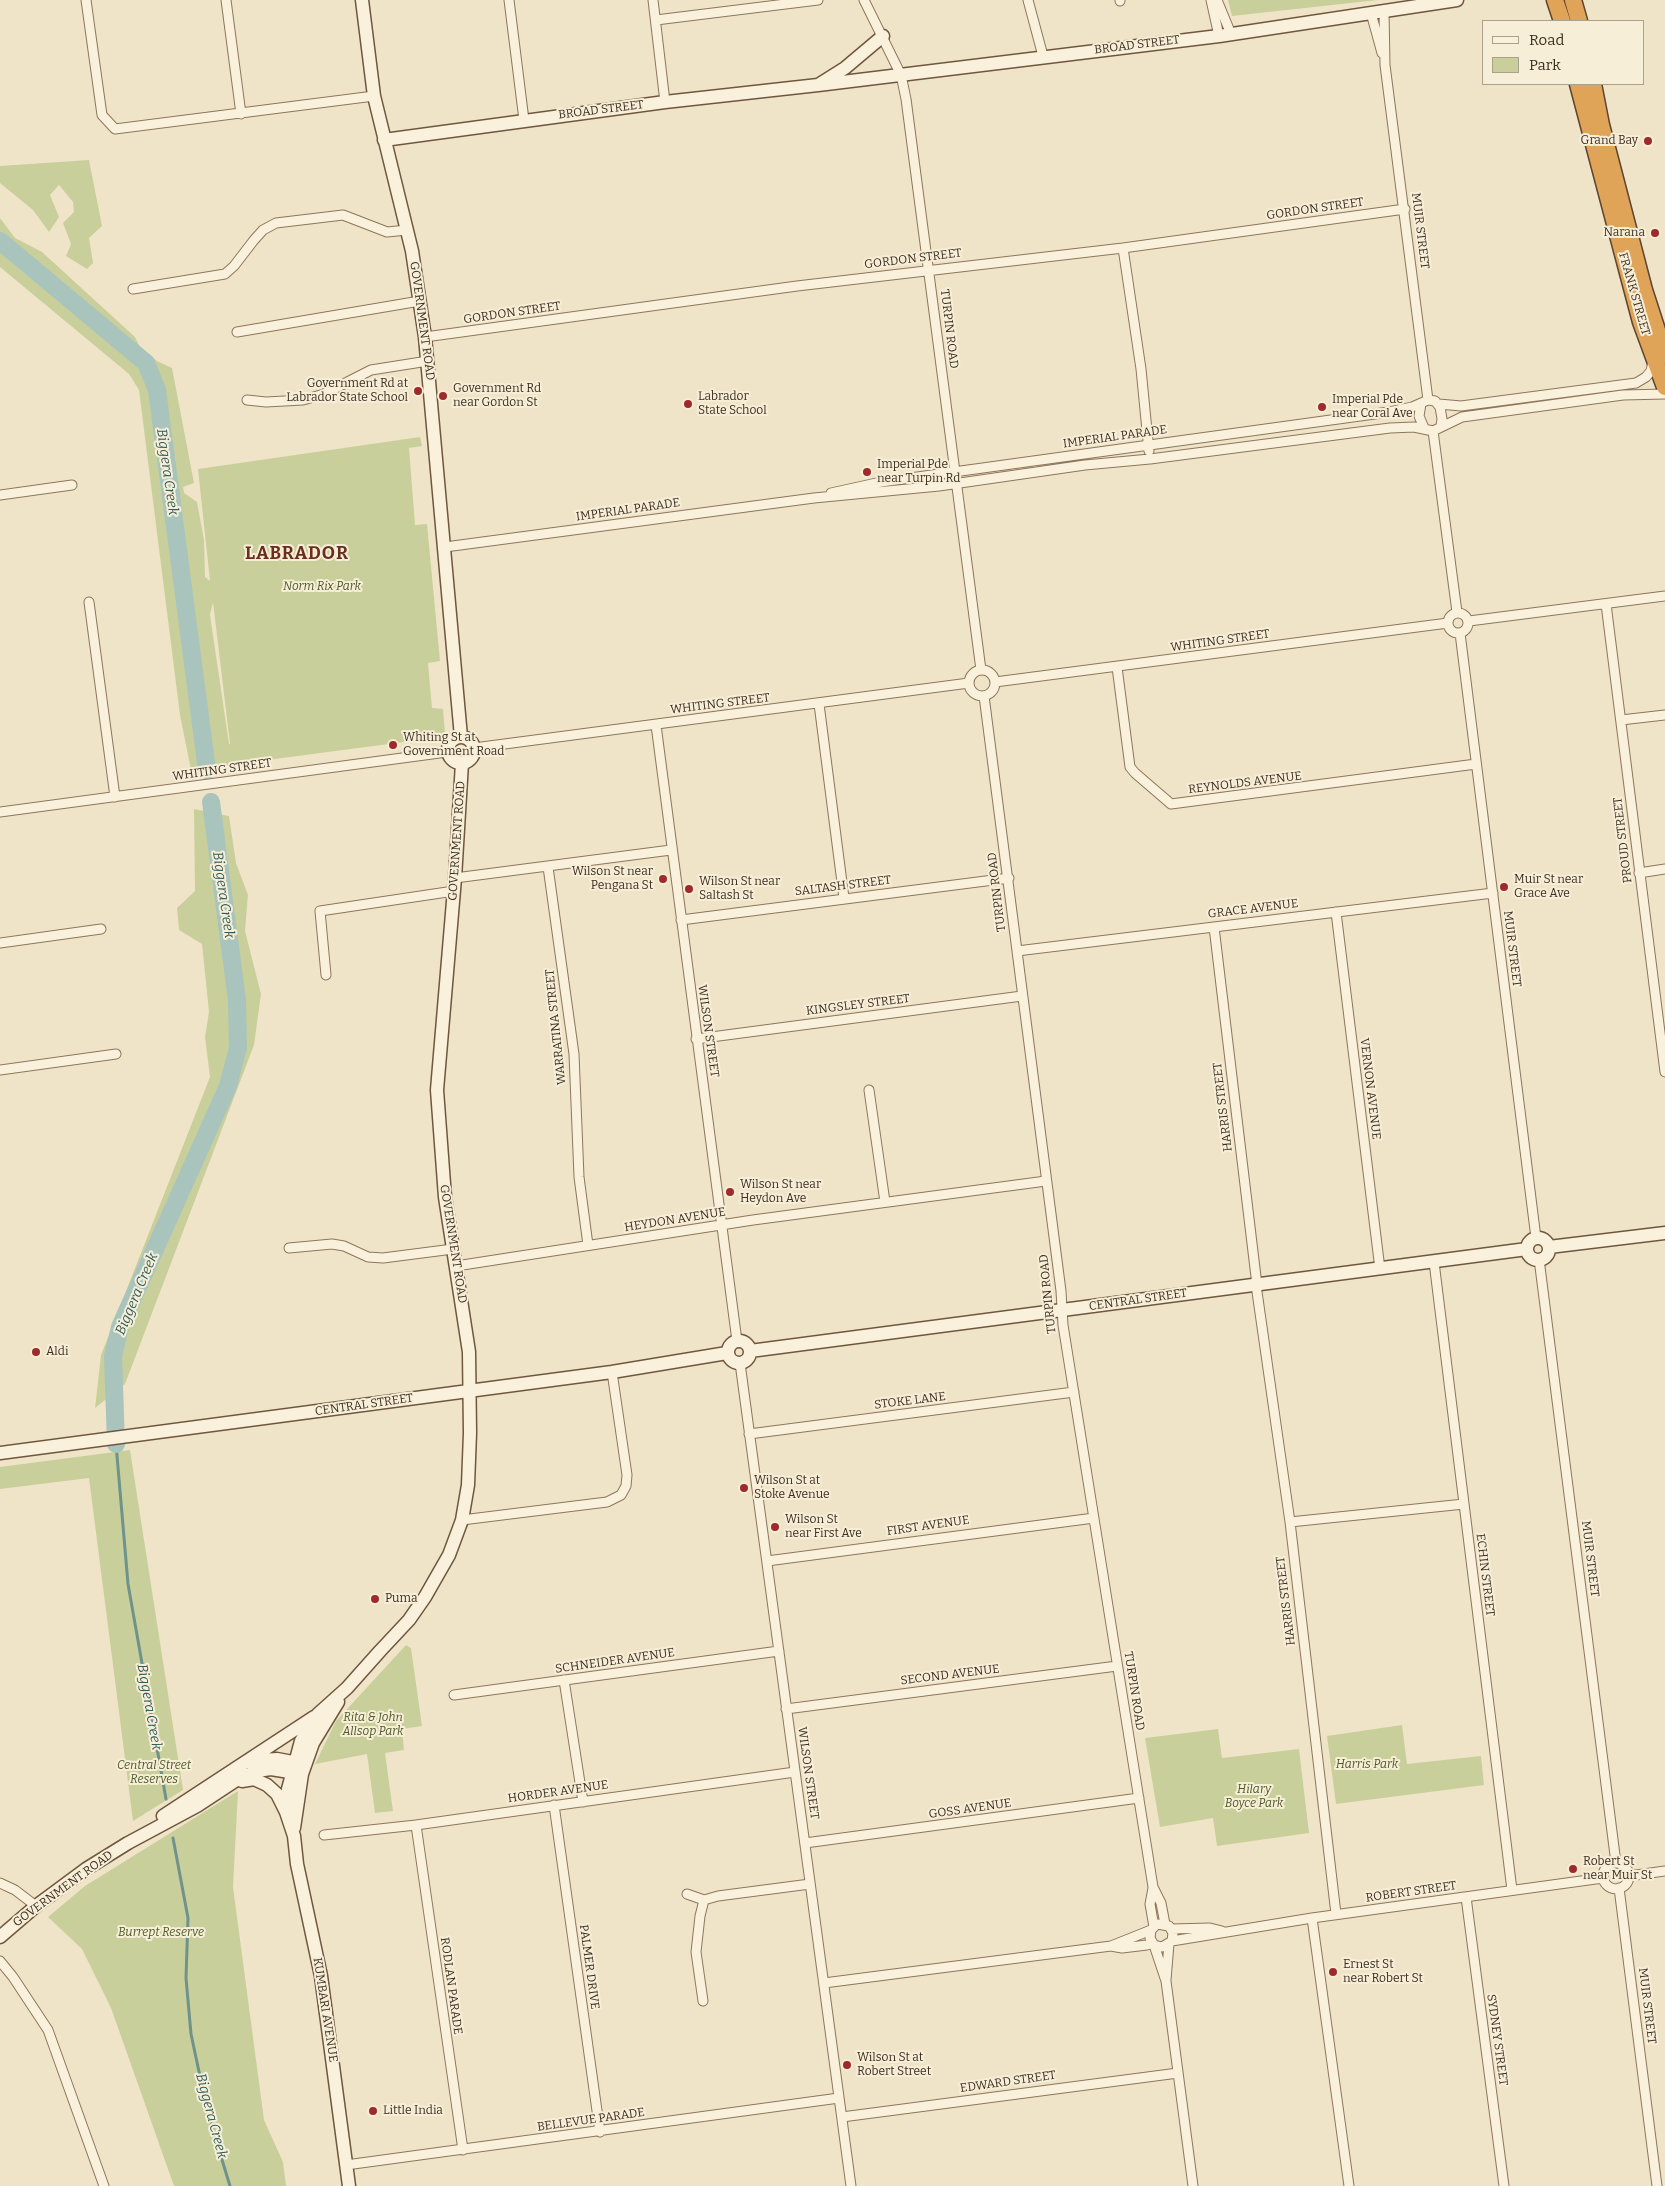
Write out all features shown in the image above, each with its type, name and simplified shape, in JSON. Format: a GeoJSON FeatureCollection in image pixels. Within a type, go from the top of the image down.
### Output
{"type":"FeatureCollection","features":[{"type":"Feature","properties":{"kind":"highway"},"geometry":{"type":"LineString","coordinates":[[1555,0],[1562,20]]}},
{"type":"Feature","properties":{"kind":"highway"},"geometry":{"type":"LineString","coordinates":[[1573,0],[1579,20]]}},
{"type":"Feature","properties":{"kind":"highway","name":"FRANK STREET"},"geometry":{"type":"LineString","coordinates":[[1578,85],[1634,298],[1658,354]]}},
{"type":"Feature","properties":{"kind":"highway","name":"FRANK STREET"},"geometry":{"type":"LineString","coordinates":[[1593,85],[1601,125],[1642,281],[1665,387]]}},
{"type":"Feature","properties":{"kind":"main road","name":"GOVERNMENT ROAD"},"geometry":{"type":"LineString","coordinates":[[362,0],[374,96],[407,230],[425,338],[445,547],[460,737]]}},
{"type":"Feature","properties":{"kind":"main road","name":"BROAD STREET"},"geometry":{"type":"LineString","coordinates":[[384,140],[665,102],[1225,35],[1465,0]]}},
{"type":"Feature","properties":{"kind":"main road","name":"BROAD STREET"},"geometry":{"type":"LineString","coordinates":[[818,85],[846,68],[883,36]]}},
{"type":"Feature","properties":{"kind":"main road"},"geometry":{"type":"LineString","coordinates":[[460,737],[470,740],[474,748],[471,758],[462,764],[454,762],[447,752],[449,743],[460,737]]}},
{"type":"Feature","properties":{"kind":"main road","name":"GOVERNMENT ROAD"},"geometry":{"type":"LineString","coordinates":[[227,1781],[318,1714],[347,1688],[408,1620],[425,1597],[449,1555],[462,1520],[468,1484],[471,1390],[469,1352],[445,1197],[437,1090],[462,764]]}},
{"type":"Feature","properties":{"kind":"main road"},"geometry":{"type":"LineString","coordinates":[[1549,1248],[1665,1232]]}},
{"type":"Feature","properties":{"kind":"main road"},"geometry":{"type":"LineString","coordinates":[[1536,1238],[1545,1241],[1549,1248],[1545,1256],[1540,1259],[1530,1256],[1527,1250],[1530,1241],[1536,1238]]}},
{"type":"Feature","properties":{"kind":"main road","name":"CENTRAL STREET"},"geometry":{"type":"LineString","coordinates":[[750,1351],[1527,1250]]}},
{"type":"Feature","properties":{"kind":"main road"},"geometry":{"type":"LineString","coordinates":[[738,1341],[747,1344],[750,1351],[746,1360],[740,1363],[733,1362],[727,1354],[729,1346],[738,1341]]}},
{"type":"Feature","properties":{"kind":"main road","name":"CENTRAL STREET"},"geometry":{"type":"LineString","coordinates":[[0,1453],[612,1372],[727,1354]]}},
{"type":"Feature","properties":{"kind":"main road","name":"GOVERNMENT ROAD"},"geometry":{"type":"LineString","coordinates":[[299,1768],[347,1688]]}},
{"type":"Feature","properties":{"kind":"main road","name":"GOVERNMENT ROAD"},"geometry":{"type":"LineString","coordinates":[[299,1768],[301,1741],[318,1714]]}},
{"type":"Feature","properties":{"kind":"main road","name":"GOVERNMENT ROAD"},"geometry":{"type":"LineString","coordinates":[[0,1937],[36,1906],[86,1869],[128,1843],[154,1822],[261,1760],[278,1759],[299,1768]]}},
{"type":"Feature","properties":{"kind":"main road","name":"KUMBARI AVENUE"},"geometry":{"type":"LineString","coordinates":[[294,1836],[286,1812],[299,1768]]}},
{"type":"Feature","properties":{"kind":"main road","name":"KUMBARI AVENUE"},"geometry":{"type":"LineString","coordinates":[[299,1768],[294,1836],[297,1864],[321,1976],[349,2186]]}},
{"type":"Feature","properties":{"kind":"main road","name":"GOVERNMENT ROAD"},"geometry":{"type":"LineString","coordinates":[[227,1781],[254,1779],[267,1784],[277,1794],[286,1812]]}},
{"type":"Feature","properties":{"kind":"street"},"geometry":{"type":"LineString","coordinates":[[86,0],[102,115],[115,129],[374,96]]}},
{"type":"Feature","properties":{"kind":"street"},"geometry":{"type":"LineString","coordinates":[[226,0],[241,114]]}},
{"type":"Feature","properties":{"kind":"street"},"geometry":{"type":"LineString","coordinates":[[509,0],[524,120]]}},
{"type":"Feature","properties":{"kind":"street"},"geometry":{"type":"LineString","coordinates":[[653,0],[665,102]]}},
{"type":"Feature","properties":{"kind":"street"},"geometry":{"type":"LineString","coordinates":[[656,20],[748,4],[818,0]]}},
{"type":"Feature","properties":{"kind":"street","name":"TURPIN ROAD"},"geometry":{"type":"LineString","coordinates":[[864,0],[901,75],[910,121],[955,483],[981,670]]}},
{"type":"Feature","properties":{"kind":"street"},"geometry":{"type":"LineString","coordinates":[[1028,0],[1043,56]]}},
{"type":"Feature","properties":{"kind":"street"},"geometry":{"type":"LineString","coordinates":[[1211,0],[1225,35]]}},
{"type":"Feature","properties":{"kind":"street"},"geometry":{"type":"LineString","coordinates":[[1217,0],[1225,35]]}},
{"type":"Feature","properties":{"kind":"street","name":"MUIR STREET"},"geometry":{"type":"LineString","coordinates":[[1384,11],[1385,65],[1405,209],[1425,402]]}},
{"type":"Feature","properties":{"kind":"street","name":"MUIR STREET"},"geometry":{"type":"LineString","coordinates":[[1371,13],[1385,65]]}},
{"type":"Feature","properties":{"kind":"street","name":"GORDON STREET"},"geometry":{"type":"LineString","coordinates":[[425,338],[797,286],[1124,248],[1405,209]]}},
{"type":"Feature","properties":{"kind":"street"},"geometry":{"type":"LineString","coordinates":[[133,289],[225,274],[264,230],[276,223],[336,215],[350,217],[387,232],[407,230]]}},
{"type":"Feature","properties":{"kind":"street"},"geometry":{"type":"LineString","coordinates":[[1124,248],[1141,369],[1150,458]]}},
{"type":"Feature","properties":{"kind":"street"},"geometry":{"type":"LineString","coordinates":[[237,332],[420,301]]}},
{"type":"Feature","properties":{"kind":"street"},"geometry":{"type":"LineString","coordinates":[[1428,430],[1462,417],[1636,382],[1651,372],[1658,354]]}},
{"type":"Feature","properties":{"kind":"street"},"geometry":{"type":"LineString","coordinates":[[247,400],[303,400],[324,394],[371,370],[428,361]]}},
{"type":"Feature","properties":{"kind":"street"},"geometry":{"type":"LineString","coordinates":[[1457,612],[1428,430],[1419,416],[1425,402],[1435,401],[1438,404],[1461,406],[1665,394]]}},
{"type":"Feature","properties":{"kind":"street","name":"IMPERIAL PARADE"},"geometry":{"type":"LineString","coordinates":[[445,547],[814,498],[881,482],[1389,412],[1425,402]]}},
{"type":"Feature","properties":{"kind":"street"},"geometry":{"type":"LineString","coordinates":[[1438,404],[1442,419],[1441,426]]}},
{"type":"Feature","properties":{"kind":"street","name":"IMPERIAL PARADE"},"geometry":{"type":"LineString","coordinates":[[814,498],[835,498],[1067,467],[1390,428],[1428,430]]}},
{"type":"Feature","properties":{"kind":"street"},"geometry":{"type":"LineString","coordinates":[[1233,433],[1235,448]]}},
{"type":"Feature","properties":{"kind":"street"},"geometry":{"type":"LineString","coordinates":[[0,495],[72,485]]}},
{"type":"Feature","properties":{"kind":"street"},"geometry":{"type":"LineString","coordinates":[[1469,621],[1665,596]]}},
{"type":"Feature","properties":{"kind":"street"},"geometry":{"type":"LineString","coordinates":[[89,602],[115,797]]}},
{"type":"Feature","properties":{"kind":"street","name":"PROUD STREET"},"geometry":{"type":"LineString","coordinates":[[1606,604],[1640,873],[1662,1022],[1665,1072]]}},
{"type":"Feature","properties":{"kind":"street"},"geometry":{"type":"LineString","coordinates":[[1457,612],[1466,615],[1469,621],[1466,630],[1460,633],[1450,630],[1448,623],[1451,615],[1457,612]]}},
{"type":"Feature","properties":{"kind":"street","name":"WHITING STREET"},"geometry":{"type":"LineString","coordinates":[[995,682],[1448,623]]}},
{"type":"Feature","properties":{"kind":"street","name":"MUIR STREET"},"geometry":{"type":"LineString","coordinates":[[1460,633],[1536,1238]]}},
{"type":"Feature","properties":{"kind":"street","name":"REYNOLDS AVENUE"},"geometry":{"type":"LineString","coordinates":[[1117,667],[1130,767],[1171,804],[1476,764]]}},
{"type":"Feature","properties":{"kind":"street"},"geometry":{"type":"LineString","coordinates":[[981,670],[992,674],[995,682],[992,691],[984,696],[974,692],[969,683],[973,674],[981,670]]}},
{"type":"Feature","properties":{"kind":"street","name":"WHITING STREET"},"geometry":{"type":"LineString","coordinates":[[474,748],[969,683]]}},
{"type":"Feature","properties":{"kind":"street","name":"TURPIN ROAD"},"geometry":{"type":"LineString","coordinates":[[984,696],[1074,1392],[1154,1888],[1161,1903],[1168,1927]]}},
{"type":"Feature","properties":{"kind":"street"},"geometry":{"type":"LineString","coordinates":[[819,704],[844,898]]}},
{"type":"Feature","properties":{"kind":"street"},"geometry":{"type":"LineString","coordinates":[[1621,720],[1665,716]]}},
{"type":"Feature","properties":{"kind":"street","name":"WILSON STREET"},"geometry":{"type":"LineString","coordinates":[[656,725],[696,1038],[738,1341]]}},
{"type":"Feature","properties":{"kind":"street","name":"WHITING STREET"},"geometry":{"type":"LineString","coordinates":[[0,812],[447,752]]}},
{"type":"Feature","properties":{"kind":"street"},"geometry":{"type":"LineString","coordinates":[[326,975],[320,911],[548,867],[672,850]]}},
{"type":"Feature","properties":{"kind":"street","name":"WARRATINA STREET"},"geometry":{"type":"LineString","coordinates":[[548,867],[574,1054],[579,1177],[588,1245]]}},
{"type":"Feature","properties":{"kind":"street"},"geometry":{"type":"LineString","coordinates":[[1640,873],[1665,869]]}},
{"type":"Feature","properties":{"kind":"street","name":"SALTASH STREET"},"geometry":{"type":"LineString","coordinates":[[681,920],[1009,878]]}},
{"type":"Feature","properties":{"kind":"street","name":"GRACE AVENUE"},"geometry":{"type":"LineString","coordinates":[[1017,951],[1493,893]]}},
{"type":"Feature","properties":{"kind":"street","name":"VERNON AVENUE"},"geometry":{"type":"LineString","coordinates":[[1336,912],[1380,1269]]}},
{"type":"Feature","properties":{"kind":"street","name":"HARRIS STREET"},"geometry":{"type":"LineString","coordinates":[[1214,927],[1256,1285],[1290,1522],[1336,1914]]}},
{"type":"Feature","properties":{"kind":"street"},"geometry":{"type":"LineString","coordinates":[[0,943],[102,929]]}},
{"type":"Feature","properties":{"kind":"street","name":"KINGSLEY STREET"},"geometry":{"type":"LineString","coordinates":[[696,1038],[1022,996]]}},
{"type":"Feature","properties":{"kind":"street"},"geometry":{"type":"LineString","coordinates":[[0,1070],[116,1054]]}},
{"type":"Feature","properties":{"kind":"street"},"geometry":{"type":"LineString","coordinates":[[869,1090],[885,1202]]}},
{"type":"Feature","properties":{"kind":"street","name":"HEYDON AVENUE"},"geometry":{"type":"LineString","coordinates":[[456,1266],[722,1225],[1046,1181]]}},
{"type":"Feature","properties":{"kind":"street"},"geometry":{"type":"LineString","coordinates":[[290,1248],[332,1244],[344,1246],[368,1257],[383,1258],[453,1249]]}},
{"type":"Feature","properties":{"kind":"street","name":"MUIR STREET"},"geometry":{"type":"LineString","coordinates":[[1540,1259],[1616,1863]]}},
{"type":"Feature","properties":{"kind":"street","name":"ECHIN STREET"},"geometry":{"type":"LineString","coordinates":[[1434,1262],[1512,1890]]}},
{"type":"Feature","properties":{"kind":"street","name":"WILSON STREET"},"geometry":{"type":"LineString","coordinates":[[740,1363],[851,2186]]}},
{"type":"Feature","properties":{"kind":"street"},"geometry":{"type":"LineString","coordinates":[[462,1520],[607,1502],[621,1494],[626,1486],[626,1475],[612,1372]]}},
{"type":"Feature","properties":{"kind":"street","name":"STOKE LANE"},"geometry":{"type":"LineString","coordinates":[[749,1434],[1074,1392]]}},
{"type":"Feature","properties":{"kind":"street"},"geometry":{"type":"LineString","coordinates":[[1290,1522],[1464,1504]]}},
{"type":"Feature","properties":{"kind":"street","name":"FIRST AVENUE"},"geometry":{"type":"LineString","coordinates":[[767,1560],[1094,1518]]}},
{"type":"Feature","properties":{"kind":"street","name":"SCHNEIDER AVENUE"},"geometry":{"type":"LineString","coordinates":[[454,1695],[779,1651]]}},
{"type":"Feature","properties":{"kind":"street","name":"SECOND AVENUE"},"geometry":{"type":"LineString","coordinates":[[786,1709],[1117,1666]]}},
{"type":"Feature","properties":{"kind":"street"},"geometry":{"type":"LineString","coordinates":[[564,1680],[582,1802]]}},
{"type":"Feature","properties":{"kind":"street","name":"HORDER AVENUE"},"geometry":{"type":"LineString","coordinates":[[324,1835],[795,1772]]}},
{"type":"Feature","properties":{"kind":"street","name":"GOSS AVENUE"},"geometry":{"type":"LineString","coordinates":[[804,1843],[1139,1798]]}},
{"type":"Feature","properties":{"kind":"street","name":"PALMER DRIVE"},"geometry":{"type":"LineString","coordinates":[[554,1805],[600,2132]]}},
{"type":"Feature","properties":{"kind":"street","name":"RODLAN PARADE"},"geometry":{"type":"LineString","coordinates":[[416,1824],[463,2150]]}},
{"type":"Feature","properties":{"kind":"street"},"geometry":{"type":"LineString","coordinates":[[1616,1863],[1625,1866],[1629,1876],[1627,1883],[1619,1888],[1607,1886],[1603,1878],[1606,1867],[1616,1863]]}},
{"type":"Feature","properties":{"kind":"street"},"geometry":{"type":"LineString","coordinates":[[1629,1876],[1665,1871]]}},
{"type":"Feature","properties":{"kind":"street","name":"ROBERT STREET"},"geometry":{"type":"LineString","coordinates":[[1171,1942],[1211,1936],[1222,1931],[1336,1914],[1603,1878]]}},
{"type":"Feature","properties":{"kind":"street"},"geometry":{"type":"LineString","coordinates":[[0,1884],[15,1890],[36,1906]]}},
{"type":"Feature","properties":{"kind":"street"},"geometry":{"type":"LineString","coordinates":[[688,1894],[704,1900],[718,1896],[810,1884]]}},
{"type":"Feature","properties":{"kind":"street","name":"TURPIN ROAD"},"geometry":{"type":"LineString","coordinates":[[1152,1928],[1150,1904],[1154,1888]]}},
{"type":"Feature","properties":{"kind":"street","name":"MUIR STREET"},"geometry":{"type":"LineString","coordinates":[[1619,1888],[1657,2186]]}},
{"type":"Feature","properties":{"kind":"street","name":"SYDNEY STREET"},"geometry":{"type":"LineString","coordinates":[[1466,1897],[1504,2186]]}},
{"type":"Feature","properties":{"kind":"street"},"geometry":{"type":"LineString","coordinates":[[703,2001],[696,1952],[700,1916],[704,1900]]}},
{"type":"Feature","properties":{"kind":"street"},"geometry":{"type":"LineString","coordinates":[[1312,1918],[1349,2186]]}},
{"type":"Feature","properties":{"kind":"street"},"geometry":{"type":"LineString","coordinates":[[824,1983],[1111,1946],[1152,1928],[1168,1927],[1171,1942],[1166,1981]]}},
{"type":"Feature","properties":{"kind":"street","name":"ROBERT STREET"},"geometry":{"type":"LineString","coordinates":[[1168,1927],[1210,1928],[1222,1931]]}},
{"type":"Feature","properties":{"kind":"street"},"geometry":{"type":"LineString","coordinates":[[1152,1928],[1150,1938],[1166,1981],[1193,2186]]}},
{"type":"Feature","properties":{"kind":"street"},"geometry":{"type":"LineString","coordinates":[[1111,1946],[1122,1948],[1153,1944],[1162,1947],[1171,1942]]}},
{"type":"Feature","properties":{"kind":"street"},"geometry":{"type":"LineString","coordinates":[[0,1961],[13,1977],[48,2030],[104,2186]]}},
{"type":"Feature","properties":{"kind":"street","name":"EDWARD STREET"},"geometry":{"type":"LineString","coordinates":[[842,2117],[1178,2073]]}},
{"type":"Feature","properties":{"kind":"street","name":"BELLEVUE PARADE"},"geometry":{"type":"LineString","coordinates":[[346,2166],[839,2098]]}},
{"type":"Feature","properties":{"kind":"green space"},"geometry":{"type":"Polygon","coordinates":[[[1228,0],[1378,0],[1232,16],[1228,0]]]}},
{"type":"Feature","properties":{"kind":"green space"},"geometry":{"type":"Polygon","coordinates":[[[89,160],[102,226],[89,238],[93,263],[87,269],[66,256],[71,244],[63,223],[74,212],[73,202],[59,185],[50,195],[59,217],[49,232],[33,210],[0,183],[0,166],[89,160]]]}},
{"type":"Feature","properties":{"kind":"green space","name":"Norm Rix Park"},"geometry":{"type":"Polygon","coordinates":[[[0,218],[15,238],[42,252],[135,337],[140,347],[157,361],[172,368],[194,483],[183,487],[184,493],[197,502],[204,540],[205,577],[210,581],[198,469],[420,437],[422,446],[409,448],[415,525],[427,524],[440,661],[428,663],[432,708],[443,709],[445,733],[442,737],[191,770],[180,715],[139,390],[129,374],[0,267],[0,218]],[[213,602],[210,615],[230,744],[213,602]]]}},
{"type":"Feature","properties":{"kind":"green space"},"geometry":{"type":"Polygon","coordinates":[[[194,809],[229,816],[236,863],[248,895],[245,931],[261,994],[254,1045],[125,1384],[95,1408],[101,1355],[210,1077],[205,1037],[209,1012],[202,944],[179,930],[177,908],[195,891],[194,809]]]}},
{"type":"Feature","properties":{"kind":"green space","name":"Central Street Reserves"},"geometry":{"type":"Polygon","coordinates":[[[130,1450],[183,1790],[133,1821],[89,1478],[0,1489],[0,1467],[130,1450]]]}},
{"type":"Feature","properties":{"kind":"green space","name":"Rita & John Allsop Park"},"geometry":{"type":"Polygon","coordinates":[[[406,1645],[411,1648],[422,1726],[402,1729],[404,1750],[385,1753],[393,1811],[375,1813],[367,1754],[315,1764],[336,1721],[406,1645]]]}},
{"type":"Feature","properties":{"kind":"green space","name":"Harris Park"},"geometry":{"type":"Polygon","coordinates":[[[1402,1725],[1407,1764],[1481,1756],[1484,1785],[1336,1804],[1327,1736],[1402,1725]]]}},
{"type":"Feature","properties":{"kind":"green space","name":"Hilary Boyce Park"},"geometry":{"type":"Polygon","coordinates":[[[1218,1729],[1222,1758],[1299,1749],[1309,1833],[1217,1846],[1213,1818],[1160,1827],[1145,1738],[1218,1729]]]}},
{"type":"Feature","properties":{"kind":"green space","name":"Burrept Reserve"},"geometry":{"type":"Polygon","coordinates":[[[238,1791],[233,1887],[264,2120],[283,2162],[286,2186],[174,2186],[111,2008],[82,1949],[48,1917],[85,1886],[238,1791]]]}},
{"type":"Feature","properties":{"kind":"waterway","name":"Biggera Creek"},"geometry":{"type":"LineString","coordinates":[[0,241],[146,363],[157,390],[207,770]]}},
{"type":"Feature","properties":{"kind":"waterway","name":"Biggera Creek"},"geometry":{"type":"LineString","coordinates":[[116,1444],[113,1356],[120,1327],[228,1086],[238,1048],[237,1000],[211,802]]}},
{"type":"Feature","properties":{"kind":"waterway","name":"Biggera Creek"},"geometry":{"type":"LineString","coordinates":[[116,1444],[128,1584],[166,1799]]}},
{"type":"Feature","properties":{"kind":"waterway","name":"Biggera Creek"},"geometry":{"type":"LineString","coordinates":[[173,1838],[188,1918],[186,1978],[191,2034],[208,2114],[230,2186]]}},
{"type":"Feature","properties":{"kind":"place","name":"Grand Bay"},"geometry":{"type":"Point","coordinates":[1648,141]}},
{"type":"Feature","properties":{"kind":"place","name":"Narana"},"geometry":{"type":"Point","coordinates":[1655,233]}},
{"type":"Feature","properties":{"kind":"place","name":"Government Rd at Labrador State School"},"geometry":{"type":"Point","coordinates":[418,391]}},
{"type":"Feature","properties":{"kind":"place","name":"Government Rd near Gordon St"},"geometry":{"type":"Point","coordinates":[443,396]}},
{"type":"Feature","properties":{"kind":"place","name":"Labrador State School"},"geometry":{"type":"Point","coordinates":[688,404]}},
{"type":"Feature","properties":{"kind":"place","name":"Imperial Pde near Coral Ave"},"geometry":{"type":"Point","coordinates":[1322,407]}},
{"type":"Feature","properties":{"kind":"place","name":"Imperial Pde near Turpin Rd"},"geometry":{"type":"Point","coordinates":[867,472]}},
{"type":"Feature","properties":{"kind":"place","name":"Whiting St at Government Road"},"geometry":{"type":"Point","coordinates":[393,745]}},
{"type":"Feature","properties":{"kind":"place","name":"Wilson St near Pengana St"},"geometry":{"type":"Point","coordinates":[663,879]}},
{"type":"Feature","properties":{"kind":"place","name":"Muir St near Grace Ave"},"geometry":{"type":"Point","coordinates":[1504,887]}},
{"type":"Feature","properties":{"kind":"place","name":"Wilson St near Saltash St"},"geometry":{"type":"Point","coordinates":[689,889]}},
{"type":"Feature","properties":{"kind":"place","name":"Wilson St near Heydon Ave"},"geometry":{"type":"Point","coordinates":[730,1192]}},
{"type":"Feature","properties":{"kind":"place","name":"Aldi"},"geometry":{"type":"Point","coordinates":[36,1352]}},
{"type":"Feature","properties":{"kind":"place","name":"Wilson St at Stoke Avenue"},"geometry":{"type":"Point","coordinates":[744,1488]}},
{"type":"Feature","properties":{"kind":"place","name":"Wilson St near First Ave"},"geometry":{"type":"Point","coordinates":[775,1527]}},
{"type":"Feature","properties":{"kind":"place","name":"Puma"},"geometry":{"type":"Point","coordinates":[375,1599]}},
{"type":"Feature","properties":{"kind":"place","name":"Robert St near Muir St"},"geometry":{"type":"Point","coordinates":[1573,1869]}},
{"type":"Feature","properties":{"kind":"place","name":"Ernest St near Robert St"},"geometry":{"type":"Point","coordinates":[1333,1972]}},
{"type":"Feature","properties":{"kind":"place","name":"Wilson St at Robert Street"},"geometry":{"type":"Point","coordinates":[847,2065]}},
{"type":"Feature","properties":{"kind":"place","name":"Little India"},"geometry":{"type":"Point","coordinates":[373,2111]}},
{"type":"Feature","properties":{"kind":"district","name":"LABRADOR"},"geometry":{"type":"Point","coordinates":[297,554]}}]}
